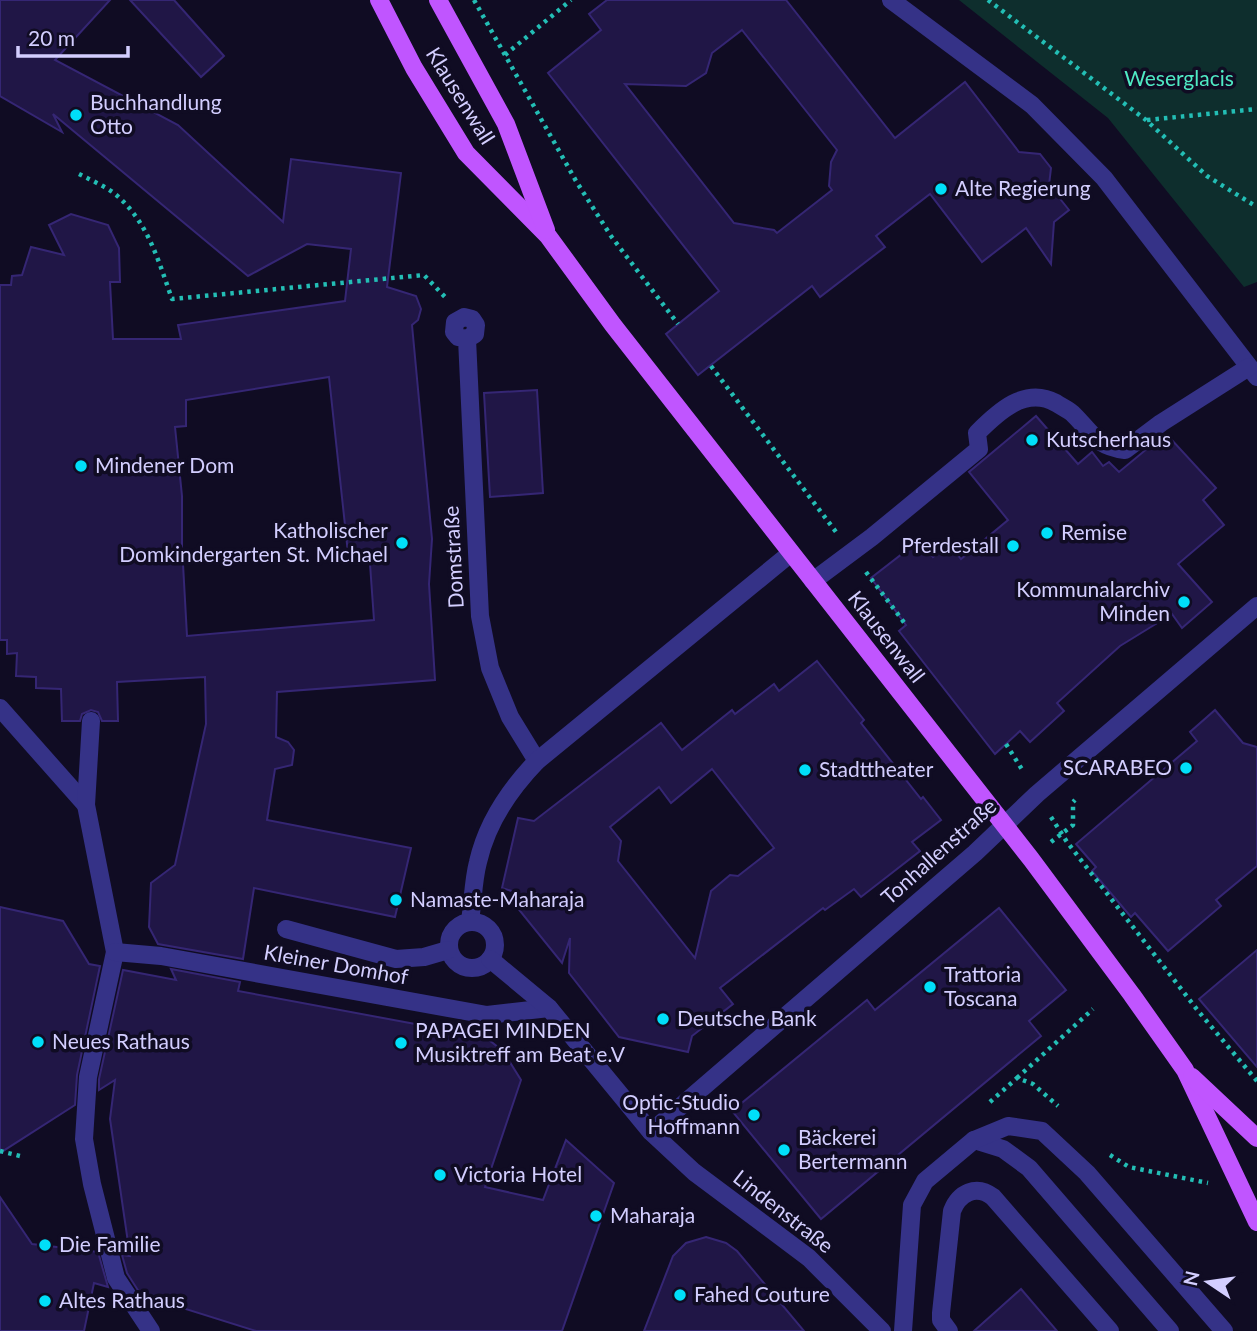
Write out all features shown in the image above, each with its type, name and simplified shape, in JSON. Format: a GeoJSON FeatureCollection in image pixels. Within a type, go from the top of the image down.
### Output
{"type":"FeatureCollection","features":[{"type":"Feature","properties":{"kind":"main road","name":"Klausenwall"},"geometry":{"type":"LineString","coordinates":[[379,0],[414,68],[466,153],[548,236],[613,325],[1031,859],[1185,1070],[1257,1138]]}},
{"type":"Feature","properties":{"kind":"main road","name":"Klausenwall"},"geometry":{"type":"LineString","coordinates":[[438,0],[506,124],[548,236]]}},
{"type":"Feature","properties":{"kind":"main road","name":"Klausenwall"},"geometry":{"type":"LineString","coordinates":[[1185,1070],[1257,1222]]}},
{"type":"Feature","properties":{"kind":"street"},"geometry":{"type":"LineString","coordinates":[[813,581],[925,495],[979,449],[977,433],[1013,402],[1026,398],[1048,399],[1073,412],[1092,437],[1111,448],[1125,450],[1161,423],[1253,372],[1104,178],[1032,104],[891,0]]}},
{"type":"Feature","properties":{"kind":"street","name":"Domstraße"},"geometry":{"type":"LineString","coordinates":[[464,317],[472,319],[476,325],[475,334],[467,339],[480,616],[490,668],[510,717],[537,761]]}},
{"type":"Feature","properties":{"kind":"street"},"geometry":{"type":"LineString","coordinates":[[470,921],[478,862],[493,819],[514,785],[537,761],[790,552]]}},
{"type":"Feature","properties":{"kind":"street","name":"Tonhallenstraße"},"geometry":{"type":"LineString","coordinates":[[651,1132],[975,853],[1037,794],[1257,606]]}},
{"type":"Feature","properties":{"kind":"street"},"geometry":{"type":"LineString","coordinates":[[0,708],[86,805]]}},
{"type":"Feature","properties":{"kind":"street"},"geometry":{"type":"LineString","coordinates":[[91,721],[86,805],[115,952],[88,1077],[83,1139],[117,1278],[150,1331]]}},
{"type":"Feature","properties":{"kind":"street"},"geometry":{"type":"LineString","coordinates":[[470,921],[487,927],[493,934],[495,951],[484,966],[476,969],[458,965],[448,950],[453,931],[460,924],[470,921]]}},
{"type":"Feature","properties":{"kind":"street"},"geometry":{"type":"LineString","coordinates":[[286,929],[396,959],[424,957],[448,950]]}},
{"type":"Feature","properties":{"kind":"street","name":"Kleiner Domhof"},"geometry":{"type":"LineString","coordinates":[[115,952],[162,956],[488,1016],[549,1008]]}},
{"type":"Feature","properties":{"kind":"street"},"geometry":{"type":"LineString","coordinates":[[490,960],[549,1008],[651,1132]]}},
{"type":"Feature","properties":{"kind":"street"},"geometry":{"type":"LineString","coordinates":[[1208,1120],[1234,1115]]}},
{"type":"Feature","properties":{"kind":"street"},"geometry":{"type":"LineString","coordinates":[[903,1331],[912,1205],[925,1181],[974,1140],[1008,1126],[1042,1131],[1087,1173],[1224,1331]]}},
{"type":"Feature","properties":{"kind":"street","name":"Lindenstraße"},"geometry":{"type":"LineString","coordinates":[[651,1132],[694,1172],[809,1258],[882,1331]]}},
{"type":"Feature","properties":{"kind":"street"},"geometry":{"type":"LineString","coordinates":[[974,1140],[1003,1149],[1029,1168],[1170,1331]]}},
{"type":"Feature","properties":{"kind":"street"},"geometry":{"type":"LineString","coordinates":[[949,1331],[941,1320],[940,1313],[952,1211],[963,1194],[978,1190],[993,1196],[1110,1331]]}},
{"type":"Feature","properties":{"kind":"path"},"geometry":{"type":"LineString","coordinates":[[474,0],[576,181],[678,324]]}},
{"type":"Feature","properties":{"kind":"path"},"geometry":{"type":"LineString","coordinates":[[506,55],[571,0]]}},
{"type":"Feature","properties":{"kind":"path"},"geometry":{"type":"LineString","coordinates":[[988,0],[1146,120],[1207,176],[1257,207]]}},
{"type":"Feature","properties":{"kind":"path"},"geometry":{"type":"LineString","coordinates":[[1146,120],[1257,109]]}},
{"type":"Feature","properties":{"kind":"path"},"geometry":{"type":"LineString","coordinates":[[79,174],[112,192],[135,214],[149,236],[172,299],[424,275],[464,317]]}},
{"type":"Feature","properties":{"kind":"path"},"geometry":{"type":"LineString","coordinates":[[711,366],[839,535]]}},
{"type":"Feature","properties":{"kind":"path"},"geometry":{"type":"LineString","coordinates":[[863,568],[906,625]]}},
{"type":"Feature","properties":{"kind":"path"},"geometry":{"type":"LineString","coordinates":[[1006,744],[1062,834],[1199,1012],[1257,1081]]}},
{"type":"Feature","properties":{"kind":"path"},"geometry":{"type":"LineString","coordinates":[[1031,859],[1073,825],[1073,802],[1083,794]]}},
{"type":"Feature","properties":{"kind":"path"},"geometry":{"type":"LineString","coordinates":[[1017,1078],[1093,1009]]}},
{"type":"Feature","properties":{"kind":"path"},"geometry":{"type":"LineString","coordinates":[[0,1152],[20,1156]]}},
{"type":"Feature","properties":{"kind":"green space","name":"Weserglacis"},"geometry":{"type":"Polygon","coordinates":[[[959,0],[1257,0],[1257,282],[1244,287],[1108,118],[959,0]]]}},
{"type":"Feature","properties":{"kind":"building"},"geometry":{"type":"Polygon","coordinates":[[[0,0],[110,0],[55,60],[178,125],[283,222],[291,159],[401,173],[387,287],[416,296],[421,309],[418,320],[412,325],[432,539],[429,584],[435,680],[277,692],[276,737],[288,742],[294,750],[292,765],[275,769],[267,820],[411,848],[395,917],[254,888],[243,959],[158,944],[149,927],[151,883],[175,865],[206,724],[205,677],[117,682],[118,721],[102,721],[98,712],[91,710],[82,714],[80,721],[62,721],[61,689],[36,688],[36,677],[16,676],[17,653],[7,654],[7,640],[0,640],[0,285],[11,285],[12,276],[22,275],[31,247],[64,255],[49,225],[71,214],[108,225],[119,248],[120,282],[110,282],[113,339],[181,339],[178,325],[345,301],[351,249],[307,244],[248,276],[53,114],[62,132],[0,96],[0,0]],[[329,377],[186,400],[186,426],[175,427],[182,496],[187,636],[374,620],[369,550],[348,553],[329,377]]]}},
{"type":"Feature","properties":{"kind":"building"},"geometry":{"type":"Polygon","coordinates":[[[130,0],[174,0],[224,56],[201,77],[130,0]]]}},
{"type":"Feature","properties":{"kind":"building","name":"Alte Regierung"},"geometry":{"type":"Polygon","coordinates":[[[607,0],[786,0],[895,138],[965,82],[1019,152],[1040,154],[1051,168],[1049,185],[1069,210],[1054,222],[1051,264],[1026,228],[982,262],[930,194],[876,236],[885,247],[820,297],[812,286],[698,375],[666,334],[719,291],[548,73],[601,30],[589,14],[607,0]],[[742,30],[712,53],[706,73],[686,86],[625,84],[734,223],[774,230],[777,233],[832,190],[829,186],[831,162],[837,150],[742,30]]]}},
{"type":"Feature","properties":{"kind":"building"},"geometry":{"type":"Polygon","coordinates":[[[537,390],[543,493],[490,497],[484,393],[537,390]]]}},
{"type":"Feature","properties":{"kind":"building","name":"Kommunalarchiv Minden"},"geometry":{"type":"Polygon","coordinates":[[[1036,416],[1078,464],[1092,452],[1103,466],[1109,462],[1119,472],[1154,443],[1159,448],[1171,439],[1216,488],[1203,500],[1224,525],[1178,564],[1212,602],[1182,628],[1172,614],[1120,646],[1057,703],[1064,711],[1030,742],[1020,731],[995,754],[899,631],[906,625],[871,578],[920,540],[933,557],[949,544],[961,559],[1008,520],[969,472],[1036,416]]]}},
{"type":"Feature","properties":{"kind":"building"},"geometry":{"type":"Polygon","coordinates":[[[817,661],[864,720],[861,723],[941,820],[912,842],[920,851],[861,897],[854,889],[825,910],[823,908],[720,988],[733,1004],[692,1036],[688,1052],[619,1037],[569,973],[570,938],[562,963],[516,906],[518,893],[502,888],[518,818],[534,821],[661,723],[682,750],[732,710],[735,714],[774,684],[779,691],[817,661]],[[712,769],[671,803],[659,787],[610,827],[621,841],[618,861],[695,958],[711,891],[730,875],[738,876],[774,848],[712,769]]]}},
{"type":"Feature","properties":{"kind":"building"},"geometry":{"type":"Polygon","coordinates":[[[1215,710],[1243,743],[1257,747],[1257,866],[1216,900],[1221,906],[1168,951],[1135,913],[1131,917],[1092,871],[1096,867],[1076,844],[1197,741],[1190,732],[1215,710]]]}},
{"type":"Feature","properties":{"kind":"building","name":"Neues Rathaus"},"geometry":{"type":"Polygon","coordinates":[[[0,907],[63,921],[89,964],[100,966],[77,1075],[75,1105],[0,1153],[0,907]]]}},
{"type":"Feature","properties":{"kind":"building"},"geometry":{"type":"Polygon","coordinates":[[[999,908],[1066,990],[1029,1021],[1041,1036],[821,1219],[732,1111],[867,1000],[875,1010],[999,908]]]}},
{"type":"Feature","properties":{"kind":"building"},"geometry":{"type":"Polygon","coordinates":[[[1257,950],[1257,1067],[1199,999],[1257,950]]]}},
{"type":"Feature","properties":{"kind":"building"},"geometry":{"type":"Polygon","coordinates":[[[171,969],[240,982],[238,991],[485,1037],[503,1051],[521,1080],[485,1187],[543,1200],[566,1140],[614,1183],[562,1331],[256,1331],[141,1295],[127,1273],[122,1255],[130,1256],[110,1119],[115,1080],[99,1090],[99,1079],[123,970],[176,980],[171,969]]]}},
{"type":"Feature","properties":{"kind":"building","name":"Altes Rathaus"},"geometry":{"type":"Polygon","coordinates":[[[0,1197],[32,1244],[98,1252],[108,1287],[94,1283],[84,1331],[0,1331],[0,1197]]]}},
{"type":"Feature","properties":{"kind":"building"},"geometry":{"type":"Polygon","coordinates":[[[706,1237],[726,1243],[737,1251],[804,1331],[644,1331],[673,1256],[686,1243],[706,1237]]]}},
{"type":"Feature","properties":{"kind":"building"},"geometry":{"type":"Polygon","coordinates":[[[1021,1289],[1057,1331],[974,1331],[1021,1289]]]}},
{"type":"Feature","properties":{"kind":"place","name":"Buchhandlung Otto"},"geometry":{"type":"Point","coordinates":[76,115]}},
{"type":"Feature","properties":{"kind":"place","name":"Alte Regierung"},"geometry":{"type":"Point","coordinates":[941,189]}},
{"type":"Feature","properties":{"kind":"place","name":"Kutscherhaus"},"geometry":{"type":"Point","coordinates":[1032,440]}},
{"type":"Feature","properties":{"kind":"place","name":"Mindener Dom"},"geometry":{"type":"Point","coordinates":[81,466]}},
{"type":"Feature","properties":{"kind":"place","name":"Remise"},"geometry":{"type":"Point","coordinates":[1047,533]}},
{"type":"Feature","properties":{"kind":"place","name":"Katholischer Domkindergarten St. Michael"},"geometry":{"type":"Point","coordinates":[402,543]}},
{"type":"Feature","properties":{"kind":"place","name":"Pferdestall"},"geometry":{"type":"Point","coordinates":[1013,546]}},
{"type":"Feature","properties":{"kind":"place","name":"Kommunalarchiv Minden"},"geometry":{"type":"Point","coordinates":[1184,602]}},
{"type":"Feature","properties":{"kind":"place","name":"SCARABEO"},"geometry":{"type":"Point","coordinates":[1186,768]}},
{"type":"Feature","properties":{"kind":"place","name":"Stadttheater"},"geometry":{"type":"Point","coordinates":[805,770]}},
{"type":"Feature","properties":{"kind":"place","name":"Namaste-Maharaja"},"geometry":{"type":"Point","coordinates":[396,900]}},
{"type":"Feature","properties":{"kind":"place","name":"Trattoria Toscana"},"geometry":{"type":"Point","coordinates":[930,987]}},
{"type":"Feature","properties":{"kind":"place","name":"Deutsche Bank"},"geometry":{"type":"Point","coordinates":[663,1019]}},
{"type":"Feature","properties":{"kind":"place","name":"Neues Rathaus"},"geometry":{"type":"Point","coordinates":[38,1042]}},
{"type":"Feature","properties":{"kind":"place","name":"PAPAGEI MINDEN Musiktreff am Beat e.V"},"geometry":{"type":"Point","coordinates":[401,1043]}},
{"type":"Feature","properties":{"kind":"place","name":"Optic-Studio Hoffmann"},"geometry":{"type":"Point","coordinates":[754,1115]}},
{"type":"Feature","properties":{"kind":"place","name":"Bäckerei Bertermann"},"geometry":{"type":"Point","coordinates":[784,1150]}},
{"type":"Feature","properties":{"kind":"place","name":"Victoria Hotel"},"geometry":{"type":"Point","coordinates":[440,1175]}},
{"type":"Feature","properties":{"kind":"place","name":"Maharaja"},"geometry":{"type":"Point","coordinates":[596,1216]}},
{"type":"Feature","properties":{"kind":"place","name":"Die Familie"},"geometry":{"type":"Point","coordinates":[45,1245]}},
{"type":"Feature","properties":{"kind":"place","name":"Fahed Couture"},"geometry":{"type":"Point","coordinates":[680,1295]}},
{"type":"Feature","properties":{"kind":"place","name":"Altes Rathaus"},"geometry":{"type":"Point","coordinates":[45,1301]}}]}
